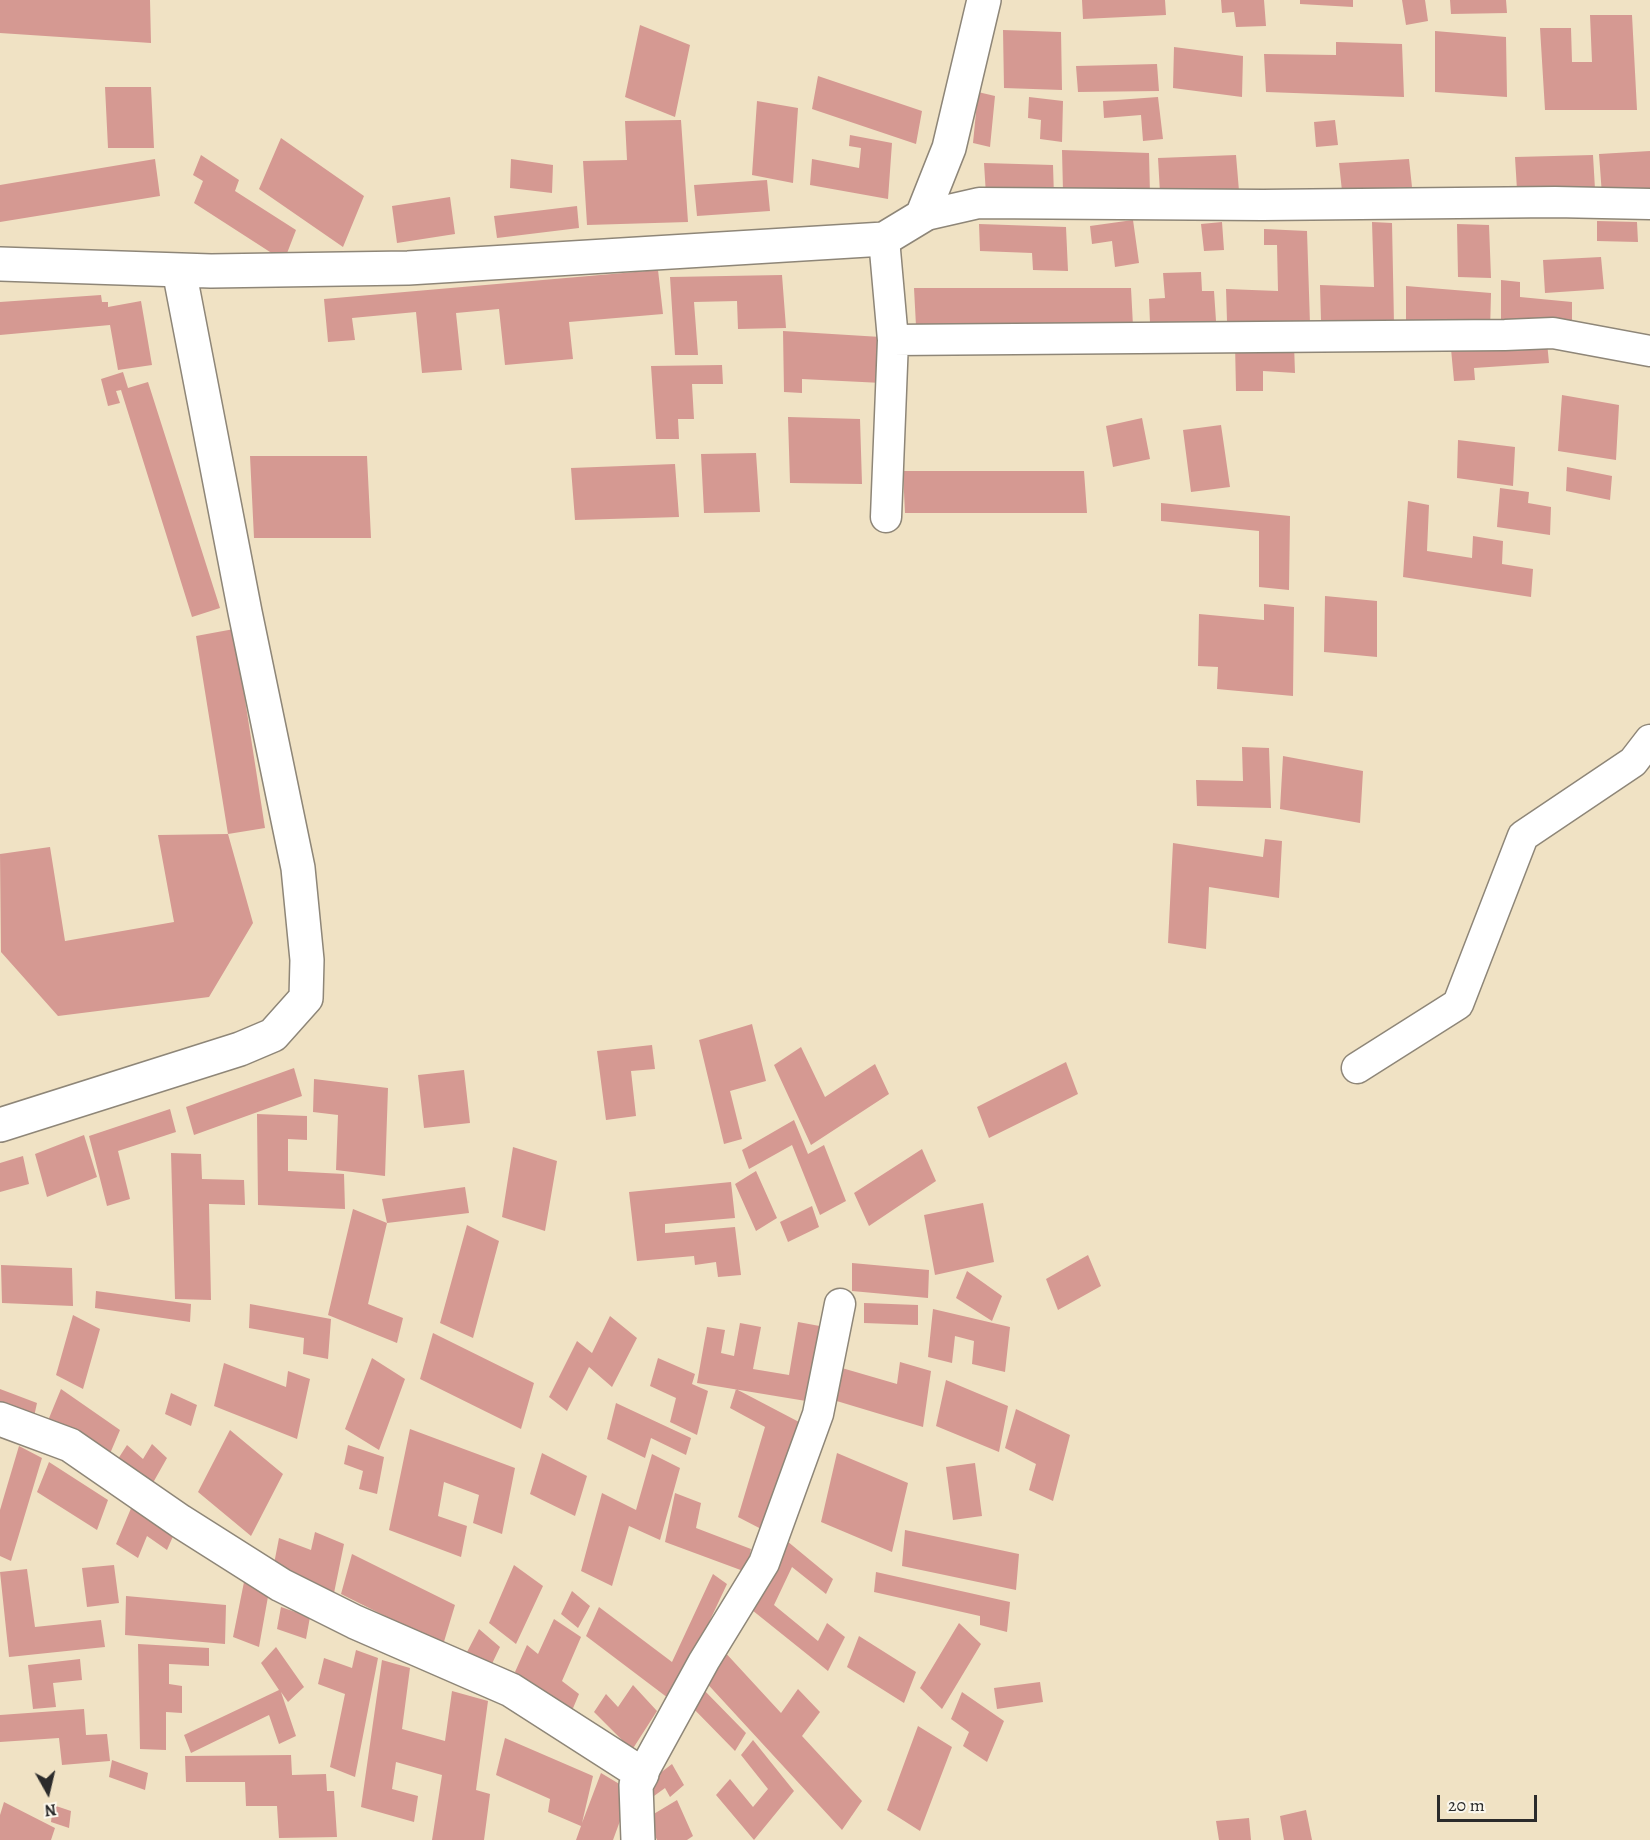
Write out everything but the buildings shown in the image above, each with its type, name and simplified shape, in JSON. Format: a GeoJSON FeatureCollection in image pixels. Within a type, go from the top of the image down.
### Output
{"type":"FeatureCollection","features":[{"type":"Feature","properties":{"kind":"street"},"geometry":{"type":"LineString","coordinates":[[922,216],[949,148],[984,0]]}},
{"type":"Feature","properties":{"kind":"street"},"geometry":{"type":"LineString","coordinates":[[0,264],[179,270],[408,268],[884,239],[922,216],[979,203],[1650,204]]}},
{"type":"Feature","properties":{"kind":"street"},"geometry":{"type":"LineString","coordinates":[[884,239],[893,340],[886,517]]}},
{"type":"Feature","properties":{"kind":"street"},"geometry":{"type":"LineString","coordinates":[[0,1125],[262,1040],[273,1035],[306,998],[308,960],[298,868],[245,612],[179,270]]}},
{"type":"Feature","properties":{"kind":"street"},"geometry":{"type":"LineString","coordinates":[[893,340],[1553,333],[1650,351]]}},
{"type":"Feature","properties":{"kind":"street"},"geometry":{"type":"LineString","coordinates":[[1358,1068],[1458,1004],[1523,836],[1633,762],[1650,740]]}},
{"type":"Feature","properties":{"kind":"street"},"geometry":{"type":"LineString","coordinates":[[638,1840],[636,1785],[704,1661],[764,1563],[818,1414],[840,1304]]}},
{"type":"Feature","properties":{"kind":"street"},"geometry":{"type":"LineString","coordinates":[[0,1419],[70,1445],[180,1521],[281,1585],[355,1622],[511,1690],[642,1774]]}}]}
